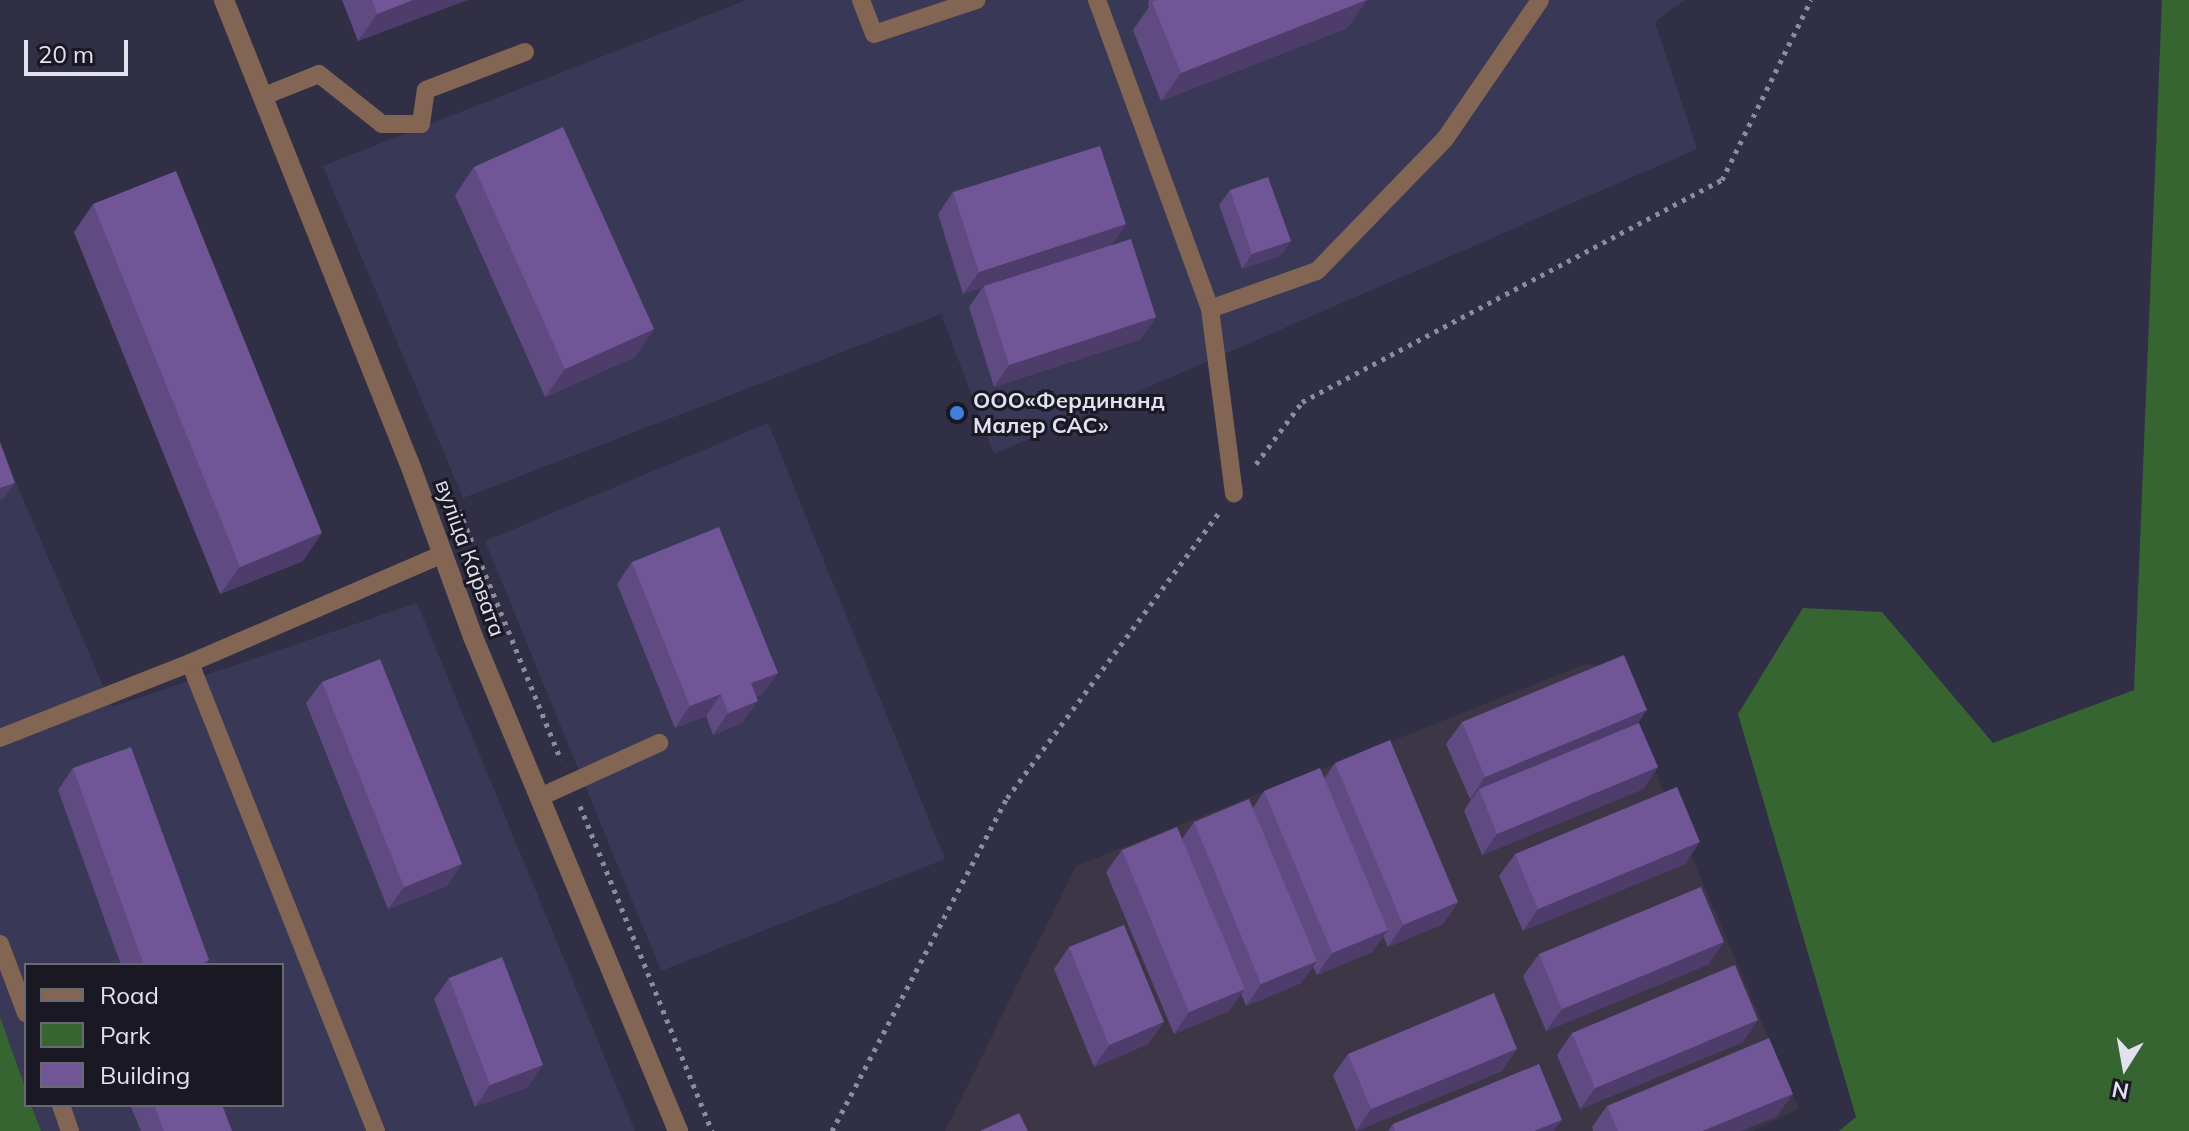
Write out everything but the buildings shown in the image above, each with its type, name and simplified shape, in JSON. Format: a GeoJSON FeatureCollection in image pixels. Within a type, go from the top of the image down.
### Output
{"type":"FeatureCollection","features":[{"type":"Feature","properties":{"kind":"street","name":"вуліца Карвата"},"geometry":{"type":"LineString","coordinates":[[224,0],[409,462],[441,555],[678,1131]]}},
{"type":"Feature","properties":{"kind":"lane"},"geometry":{"type":"LineString","coordinates":[[861,0],[874,34],[976,0]]}},
{"type":"Feature","properties":{"kind":"lane"},"geometry":{"type":"LineString","coordinates":[[1097,0],[1210,309],[1234,493]]}},
{"type":"Feature","properties":{"kind":"lane"},"geometry":{"type":"LineString","coordinates":[[1210,309],[1317,271],[1445,139],[1540,0]]}},
{"type":"Feature","properties":{"kind":"lane"},"geometry":{"type":"LineString","coordinates":[[264,96],[319,74],[382,124],[421,124],[426,90],[525,52]]}},
{"type":"Feature","properties":{"kind":"lane"},"geometry":{"type":"LineString","coordinates":[[0,738],[190,663],[441,555]]}},
{"type":"Feature","properties":{"kind":"lane"},"geometry":{"type":"LineString","coordinates":[[190,663],[376,1131]]}},
{"type":"Feature","properties":{"kind":"lane"},"geometry":{"type":"LineString","coordinates":[[540,797],[659,743]]}},
{"type":"Feature","properties":{"kind":"lane"},"geometry":{"type":"LineString","coordinates":[[0,944],[24,1008]]}},
{"type":"Feature","properties":{"kind":"lane"},"geometry":{"type":"LineString","coordinates":[[62,1107],[70,1131]]}},
{"type":"Feature","properties":{"kind":"path"},"geometry":{"type":"LineString","coordinates":[[832,1131],[1007,798],[1302,402],[1722,180],[1811,0]]}},
{"type":"Feature","properties":{"kind":"path"},"geometry":{"type":"LineString","coordinates":[[470,535],[712,1131]]}},
{"type":"Feature","properties":{"kind":"shaded area"},"geometry":{"type":"Polygon","coordinates":[[[746,0],[1685,0],[1655,22],[1697,149],[994,454],[941,314],[463,498],[323,166],[746,0]]]}},
{"type":"Feature","properties":{"kind":"shaded area"},"geometry":{"type":"Polygon","coordinates":[[[768,423],[945,859],[661,971],[485,541],[768,423]]]}},
{"type":"Feature","properties":{"kind":"shaded area"},"geometry":{"type":"Polygon","coordinates":[[[0,445],[112,707],[417,603],[635,1131],[0,1131],[0,445]]]}},
{"type":"Feature","properties":{"kind":"shaded area"},"geometry":{"type":"Polygon","coordinates":[[[1586,664],[1611,667],[1799,1109],[1752,1131],[945,1131],[1076,866],[1586,664]]]}},
{"type":"Feature","properties":{"kind":"green space"},"geometry":{"type":"Polygon","coordinates":[[[2162,0],[2189,0],[2189,1131],[1839,1131],[1856,1117],[1738,714],[1803,608],[1882,612],[1993,743],[2134,690],[2162,0]]]}},
{"type":"Feature","properties":{"kind":"green space"},"geometry":{"type":"Polygon","coordinates":[[[0,1017],[24,1084],[24,1107],[32,1107],[41,1131],[0,1131],[0,1017]]]}},
{"type":"Feature","properties":{"kind":"place","name":"ООО«Фердинанд Малер САС»"},"geometry":{"type":"Point","coordinates":[957,413]}}]}
